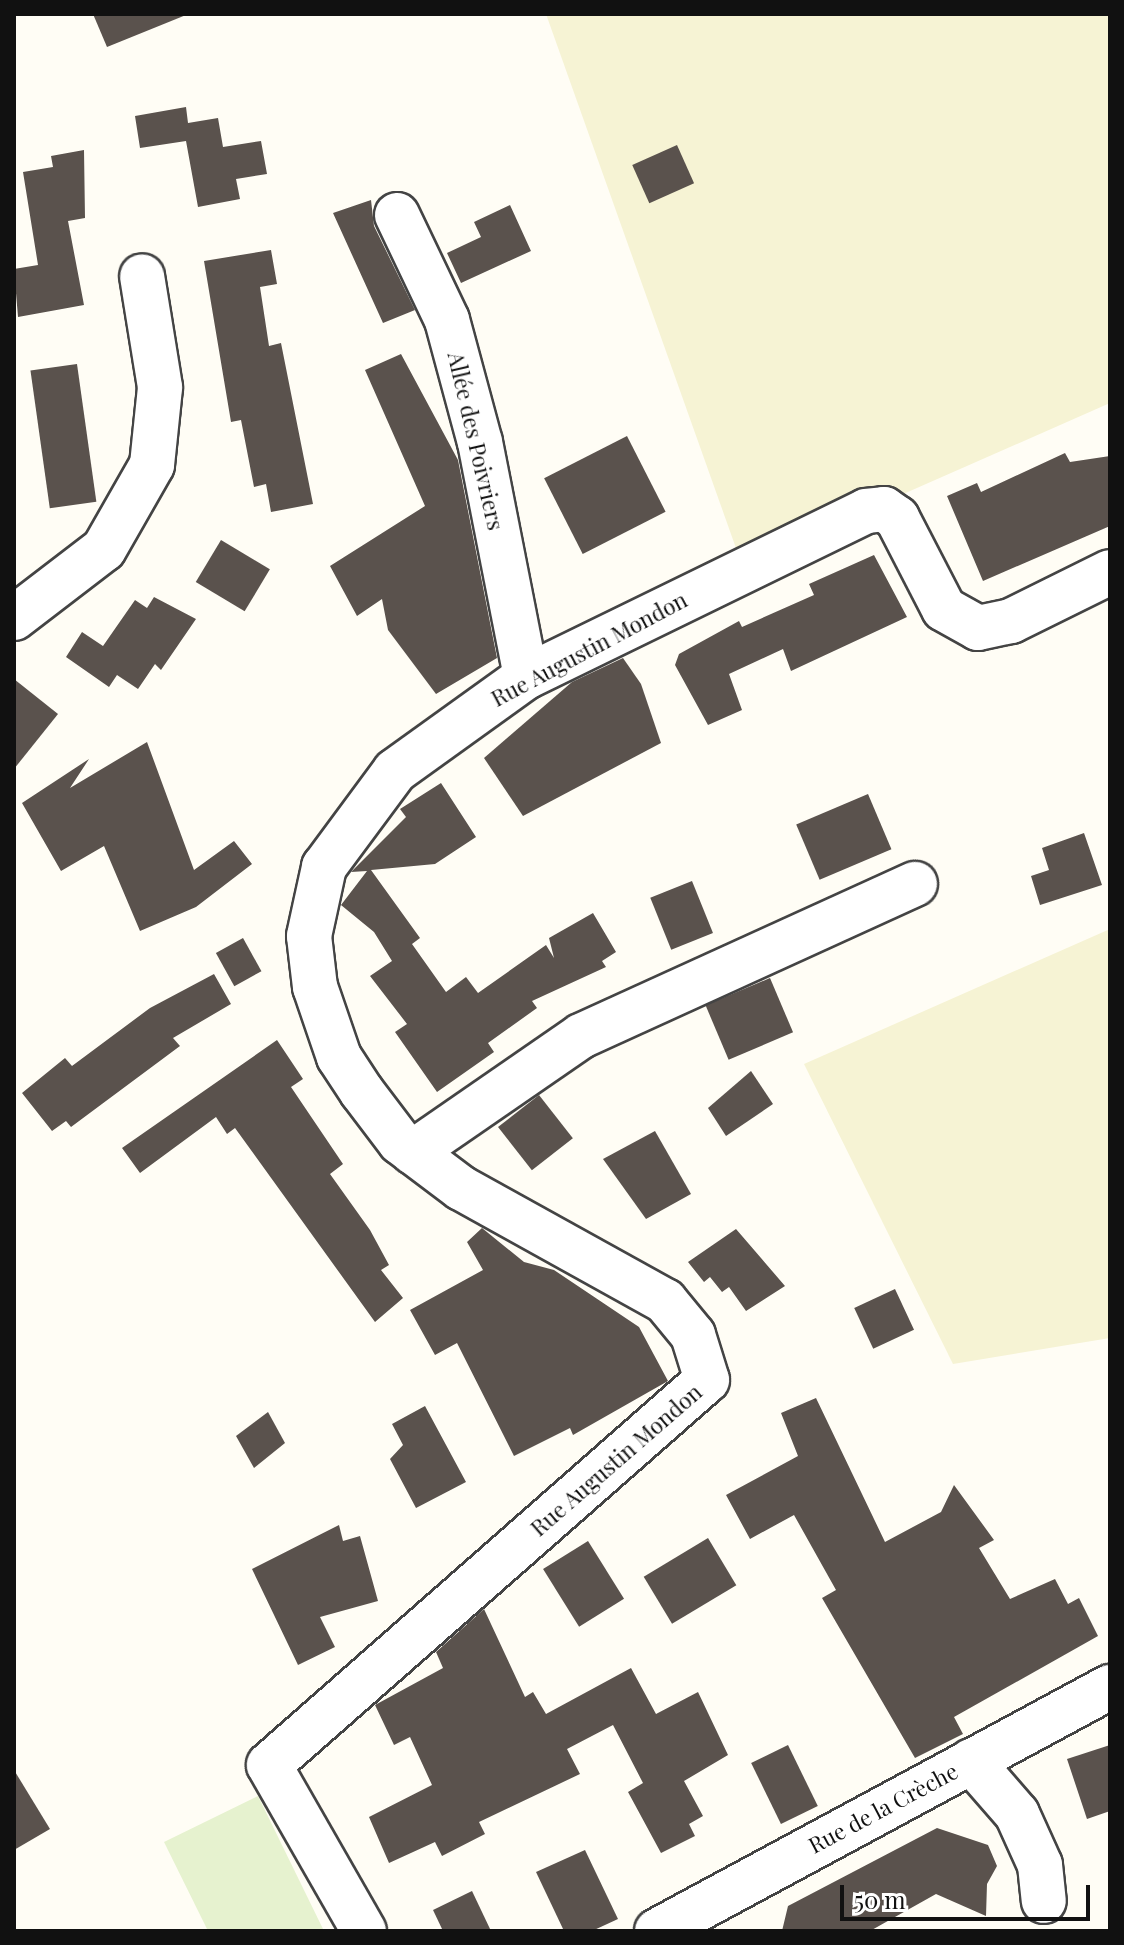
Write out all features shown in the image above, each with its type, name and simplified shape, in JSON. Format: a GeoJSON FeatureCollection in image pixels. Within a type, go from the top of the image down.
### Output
{"type":"FeatureCollection","features":[{"type":"Feature","properties":{"kind":"street","name":"Allée des Poivriers"},"geometry":{"type":"LineString","coordinates":[[397,215],[447,320],[480,442],[526,677]]}},
{"type":"Feature","properties":{"kind":"street"},"geometry":{"type":"LineString","coordinates":[[14,618],[104,549],[152,465],[160,387],[142,276]]}},
{"type":"Feature","properties":{"kind":"street","name":"Rue Augustin Mondon"},"geometry":{"type":"LineString","coordinates":[[364,1931],[269,1765],[707,1380],[693,1335],[665,1301],[615,1267],[525,1228],[413,1152],[339,1057],[315,987],[314,902],[324,867],[395,771],[526,677],[866,511],[884,509],[897,518],[944,609],[978,628],[1011,621],[1110,572]]}},
{"type":"Feature","properties":{"kind":"street"},"geometry":{"type":"LineString","coordinates":[[413,1152],[581,1036],[915,884]]}},
{"type":"Feature","properties":{"kind":"street","name":"Rue de la Crèche"},"geometry":{"type":"LineString","coordinates":[[657,1931],[1110,1687]]}},
{"type":"Feature","properties":{"kind":"street"},"geometry":{"type":"LineString","coordinates":[[971,1761],[1017,1814],[1040,1865],[1044,1901]]}},
{"type":"Feature","properties":{"kind":"shaded area"},"geometry":{"type":"Polygon","coordinates":[[[546,14],[1110,14],[1110,403],[742,565],[546,14]]]}},
{"type":"Feature","properties":{"kind":"shaded area"},"geometry":{"type":"Polygon","coordinates":[[[1110,929],[1110,1338],[953,1364],[804,1064],[1110,929]]]}},
{"type":"Feature","properties":{"kind":"green space"},"geometry":{"type":"Polygon","coordinates":[[[258,1796],[324,1931],[208,1931],[164,1842],[258,1796]]]}},
{"type":"Feature","properties":{"kind":"building"},"geometry":{"type":"Polygon","coordinates":[[[93,14],[186,14],[186,15],[107,47],[93,14]]]}},
{"type":"Feature","properties":{"kind":"building"},"geometry":{"type":"Polygon","coordinates":[[[186,107],[188,123],[218,118],[223,147],[261,141],[267,174],[236,179],[240,199],[198,207],[186,141],[140,148],[135,116],[186,107]]]}},
{"type":"Feature","properties":{"kind":"building"},"geometry":{"type":"Polygon","coordinates":[[[677,145],[694,183],[649,203],[632,165],[677,145]]]}},
{"type":"Feature","properties":{"kind":"building"},"geometry":{"type":"Polygon","coordinates":[[[84,150],[85,218],[68,221],[84,305],[18,317],[14,269],[38,265],[23,172],[53,167],[51,156],[84,150]]]}},
{"type":"Feature","properties":{"kind":"building"},"geometry":{"type":"Polygon","coordinates":[[[371,200],[374,226],[415,310],[383,323],[333,213],[371,200]]]}},
{"type":"Feature","properties":{"kind":"building"},"geometry":{"type":"Polygon","coordinates":[[[510,205],[531,251],[461,283],[447,253],[481,237],[474,222],[510,205]]]}},
{"type":"Feature","properties":{"kind":"building"},"geometry":{"type":"Polygon","coordinates":[[[271,250],[277,284],[260,287],[269,346],[281,343],[313,504],[271,512],[266,484],[254,487],[241,420],[231,422],[204,261],[271,250]]]}},
{"type":"Feature","properties":{"kind":"building"},"geometry":{"type":"Polygon","coordinates":[[[401,354],[458,460],[497,658],[436,694],[388,630],[382,599],[357,616],[330,566],[425,506],[365,370],[401,354]]]}},
{"type":"Feature","properties":{"kind":"building"},"geometry":{"type":"Polygon","coordinates":[[[77,364],[96,502],[50,508],[30,371],[77,364]]]}},
{"type":"Feature","properties":{"kind":"building"},"geometry":{"type":"Polygon","coordinates":[[[627,436],[666,512],[583,554],[544,478],[627,436]]]}},
{"type":"Feature","properties":{"kind":"building"},"geometry":{"type":"Polygon","coordinates":[[[1065,453],[1070,462],[1110,456],[1110,526],[983,581],[947,496],[977,483],[981,492],[1065,453]]]}},
{"type":"Feature","properties":{"kind":"building"},"geometry":{"type":"Polygon","coordinates":[[[221,540],[270,569],[245,611],[196,582],[221,540]]]}},
{"type":"Feature","properties":{"kind":"building"},"geometry":{"type":"Polygon","coordinates":[[[874,555],[907,617],[791,671],[783,649],[729,674],[742,710],[708,725],[675,665],[679,654],[739,621],[742,627],[814,595],[809,584],[874,555]]]}},
{"type":"Feature","properties":{"kind":"building"},"geometry":{"type":"Polygon","coordinates":[[[154,597],[196,619],[161,670],[155,664],[138,689],[117,675],[109,687],[66,657],[82,632],[103,646],[135,600],[147,608],[154,597]]]}},
{"type":"Feature","properties":{"kind":"building"},"geometry":{"type":"Polygon","coordinates":[[[623,658],[641,684],[661,743],[523,816],[484,758],[572,682],[623,658]]]}},
{"type":"Feature","properties":{"kind":"building"},"geometry":{"type":"Polygon","coordinates":[[[14,679],[58,714],[14,769],[14,679]]]}},
{"type":"Feature","properties":{"kind":"building"},"geometry":{"type":"Polygon","coordinates":[[[147,742],[194,870],[234,841],[252,864],[196,907],[140,931],[104,846],[61,871],[22,803],[89,759],[70,788],[147,742]]]}},
{"type":"Feature","properties":{"kind":"building"},"geometry":{"type":"Polygon","coordinates":[[[441,783],[476,837],[435,864],[371,870],[420,938],[412,944],[446,992],[466,977],[478,993],[546,945],[554,958],[549,938],[593,913],[616,952],[602,961],[606,967],[532,1001],[537,1008],[488,1043],[494,1052],[437,1092],[395,1032],[407,1024],[370,976],[392,961],[374,932],[341,905],[367,871],[351,872],[406,817],[400,809],[441,783]]]}},
{"type":"Feature","properties":{"kind":"building"},"geometry":{"type":"Polygon","coordinates":[[[868,794],[891,849],[820,880],[796,824],[868,794]]]}},
{"type":"Feature","properties":{"kind":"building"},"geometry":{"type":"Polygon","coordinates":[[[1084,833],[1102,885],[1040,905],[1031,876],[1049,870],[1042,848],[1084,833]]]}},
{"type":"Feature","properties":{"kind":"building"},"geometry":{"type":"Polygon","coordinates":[[[692,881],[713,933],[671,950],[650,898],[692,881]]]}},
{"type":"Feature","properties":{"kind":"building"},"geometry":{"type":"Polygon","coordinates":[[[243,938],[261,971],[234,986],[216,953],[243,938]]]}},
{"type":"Feature","properties":{"kind":"building"},"geometry":{"type":"Polygon","coordinates":[[[214,974],[231,1004],[173,1038],[180,1046],[71,1127],[66,1121],[52,1131],[22,1093],[65,1058],[72,1066],[150,1008],[214,974]]]}},
{"type":"Feature","properties":{"kind":"building"},"geometry":{"type":"Polygon","coordinates":[[[770,978],[793,1032],[729,1060],[706,1005],[770,978]]]}},
{"type":"Feature","properties":{"kind":"building"},"geometry":{"type":"Polygon","coordinates":[[[277,1040],[303,1079],[291,1087],[343,1164],[330,1174],[370,1230],[389,1265],[381,1270],[403,1298],[375,1322],[235,1128],[227,1134],[216,1117],[140,1173],[122,1148],[277,1040]]]}},
{"type":"Feature","properties":{"kind":"building"},"geometry":{"type":"Polygon","coordinates":[[[751,1071],[773,1104],[726,1136],[708,1108],[751,1071]]]}},
{"type":"Feature","properties":{"kind":"building"},"geometry":{"type":"Polygon","coordinates":[[[539,1095],[573,1138],[532,1170],[498,1127],[539,1095]]]}},
{"type":"Feature","properties":{"kind":"building"},"geometry":{"type":"Polygon","coordinates":[[[655,1131],[691,1194],[646,1219],[603,1159],[655,1131]]]}},
{"type":"Feature","properties":{"kind":"building"},"geometry":{"type":"Polygon","coordinates":[[[482,1228],[524,1262],[554,1270],[639,1327],[668,1381],[573,1435],[570,1428],[514,1456],[457,1343],[435,1355],[410,1310],[483,1270],[467,1242],[482,1228]]]}},
{"type":"Feature","properties":{"kind":"building"},"geometry":{"type":"Polygon","coordinates":[[[736,1229],[785,1286],[746,1311],[729,1287],[722,1292],[710,1277],[704,1282],[688,1262],[736,1229]]]}},
{"type":"Feature","properties":{"kind":"building"},"geometry":{"type":"Polygon","coordinates":[[[895,1289],[914,1330],[873,1349],[854,1308],[895,1289]]]}},
{"type":"Feature","properties":{"kind":"building"},"geometry":{"type":"Polygon","coordinates":[[[816,1398],[885,1542],[941,1512],[954,1485],[994,1540],[979,1548],[1010,1599],[1055,1579],[1068,1604],[1079,1598],[1098,1636],[954,1717],[963,1734],[915,1758],[822,1598],[836,1590],[794,1515],[750,1539],[726,1495],[798,1456],[781,1413],[816,1398]]]}},
{"type":"Feature","properties":{"kind":"building"},"geometry":{"type":"Polygon","coordinates":[[[425,1406],[466,1482],[416,1508],[390,1459],[403,1445],[392,1424],[425,1406]]]}},
{"type":"Feature","properties":{"kind":"building"},"geometry":{"type":"Polygon","coordinates":[[[268,1412],[285,1443],[254,1468],[236,1436],[268,1412]]]}},
{"type":"Feature","properties":{"kind":"building"},"geometry":{"type":"Polygon","coordinates":[[[339,1525],[343,1541],[360,1536],[378,1601],[320,1617],[335,1647],[298,1665],[252,1569],[339,1525]]]}},
{"type":"Feature","properties":{"kind":"building"},"geometry":{"type":"Polygon","coordinates":[[[708,1538],[736,1585],[672,1624],[644,1577],[708,1538]]]}},
{"type":"Feature","properties":{"kind":"building"},"geometry":{"type":"Polygon","coordinates":[[[588,1541],[624,1599],[579,1627],[543,1569],[588,1541]]]}},
{"type":"Feature","properties":{"kind":"building"},"geometry":{"type":"Polygon","coordinates":[[[484,1609],[525,1697],[533,1692],[546,1714],[631,1668],[656,1714],[698,1692],[728,1755],[684,1781],[703,1816],[689,1824],[695,1836],[661,1853],[628,1792],[643,1783],[613,1725],[567,1749],[580,1774],[479,1822],[485,1834],[442,1856],[435,1842],[389,1863],[369,1817],[432,1785],[410,1737],[394,1745],[375,1705],[443,1668],[436,1652],[484,1609]]]}},
{"type":"Feature","properties":{"kind":"building"},"geometry":{"type":"Polygon","coordinates":[[[788,1745],[818,1806],[781,1824],[751,1763],[788,1745]]]}},
{"type":"Feature","properties":{"kind":"building"},"geometry":{"type":"Polygon","coordinates":[[[1110,1745],[1110,1811],[1087,1819],[1067,1759],[1110,1745]]]}},
{"type":"Feature","properties":{"kind":"building"},"geometry":{"type":"Polygon","coordinates":[[[14,1770],[50,1829],[14,1850],[14,1770]]]}},
{"type":"Feature","properties":{"kind":"building"},"geometry":{"type":"Polygon","coordinates":[[[937,1828],[988,1845],[997,1866],[987,1884],[986,1916],[936,1894],[870,1931],[782,1931],[788,1906],[937,1828]]]}},
{"type":"Feature","properties":{"kind":"building"},"geometry":{"type":"Polygon","coordinates":[[[585,1850],[618,1919],[592,1931],[564,1931],[536,1872],[585,1850]]]}},
{"type":"Feature","properties":{"kind":"building"},"geometry":{"type":"Polygon","coordinates":[[[472,1891],[491,1931],[443,1931],[433,1910],[472,1891]]]}}]}
